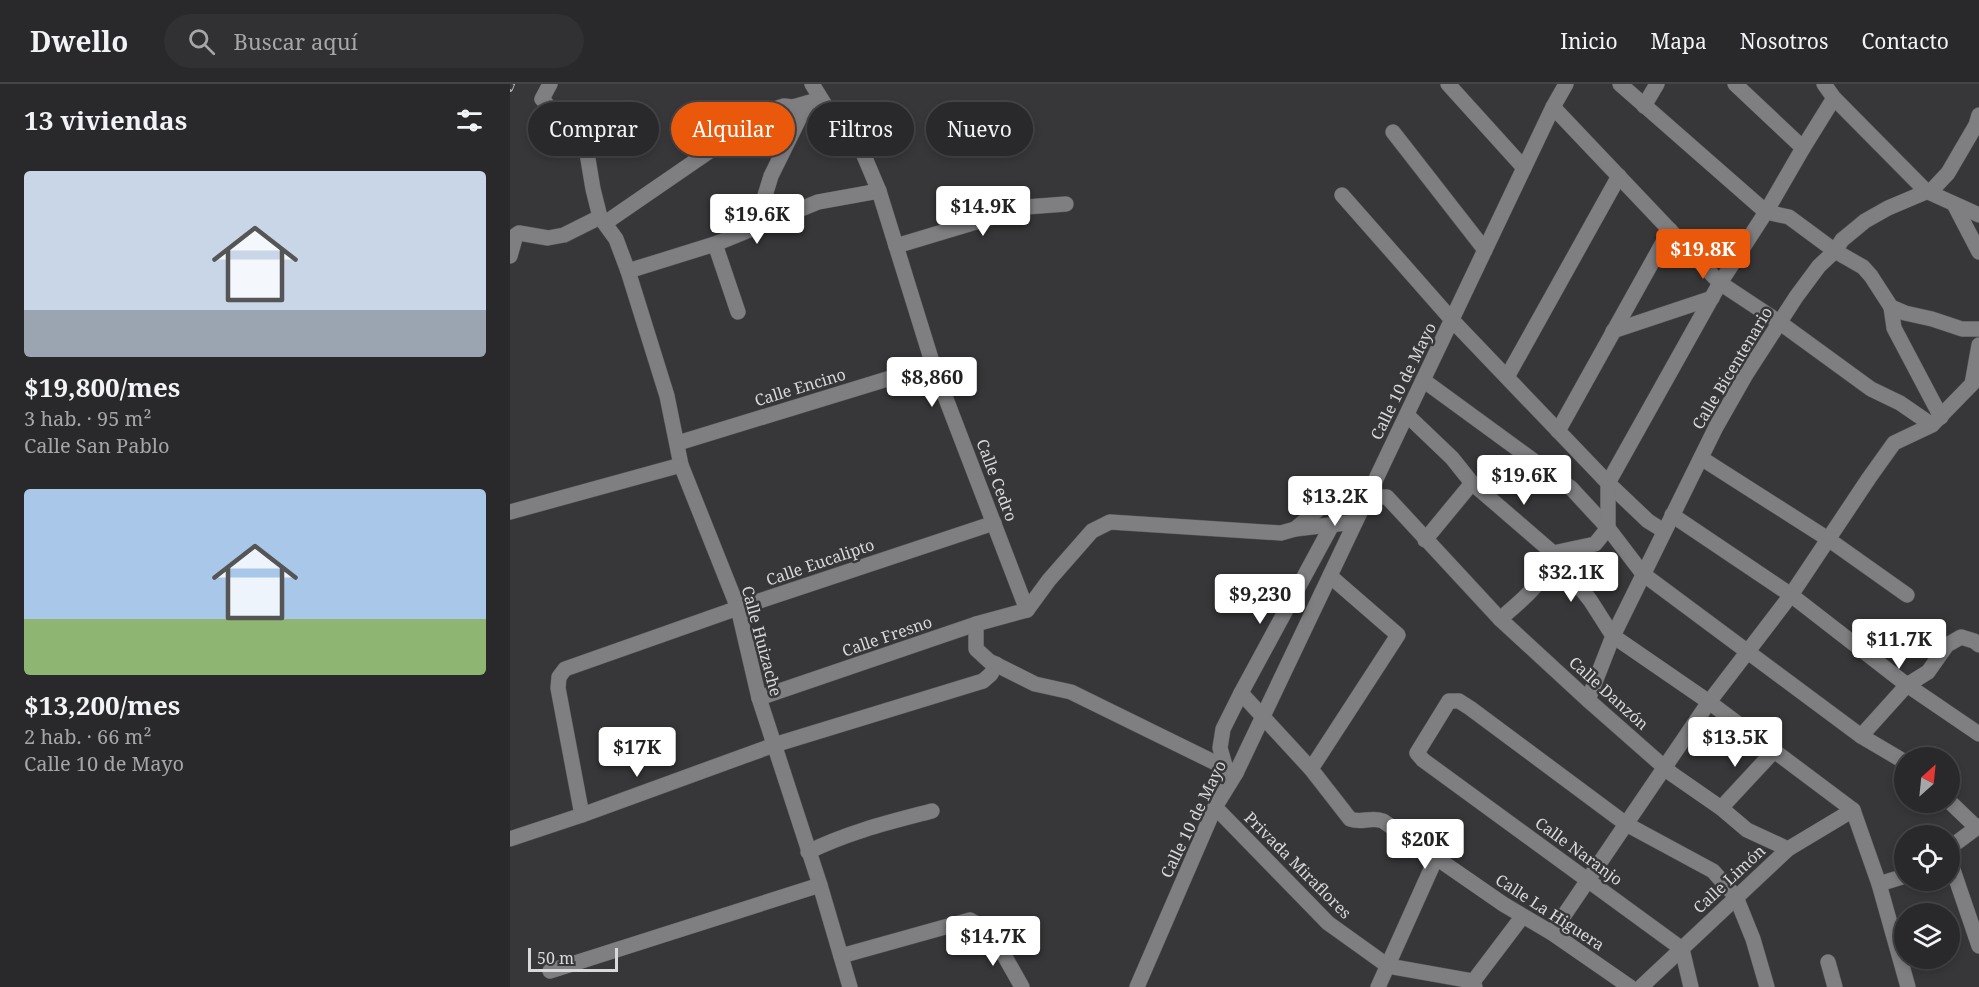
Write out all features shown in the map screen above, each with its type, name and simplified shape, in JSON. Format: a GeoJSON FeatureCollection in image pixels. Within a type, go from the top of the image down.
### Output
{"type":"FeatureCollection","features":[{"type":"Feature","properties":{"kind":"street","name":"Calle Huizache"},"geometry":{"type":"LineString","coordinates":[[550,84],[542,99],[587,153],[603,220],[616,239],[628,271],[667,396],[681,465],[738,609],[759,698],[850,987]]}},
{"type":"Feature","properties":{"kind":"street","name":"Calle Cedro"},"geometry":{"type":"LineString","coordinates":[[812,84],[814,101],[860,146],[879,191],[933,365],[1027,610]]}},
{"type":"Feature","properties":{"kind":"street"},"geometry":{"type":"LineString","coordinates":[[1448,84],[1524,168]]}},
{"type":"Feature","properties":{"kind":"street","name":"Calle 10 de Mayo"},"geometry":{"type":"LineString","coordinates":[[1137,987],[1231,771],[1262,717],[1566,84]]}},
{"type":"Feature","properties":{"kind":"street"},"geometry":{"type":"LineString","coordinates":[[1620,84],[1766,212],[1790,217],[1835,251],[1863,267],[1891,307],[1894,328],[1937,421]]}},
{"type":"Feature","properties":{"kind":"street"},"geometry":{"type":"LineString","coordinates":[[1644,106],[1657,84]]}},
{"type":"Feature","properties":{"kind":"street"},"geometry":{"type":"LineString","coordinates":[[1735,84],[1803,148]]}},
{"type":"Feature","properties":{"kind":"street"},"geometry":{"type":"LineString","coordinates":[[1824,84],[1834,98],[1926,191],[1979,215]]}},
{"type":"Feature","properties":{"kind":"street"},"geometry":{"type":"LineString","coordinates":[[1553,553],[1594,544],[1608,528],[1608,483],[1720,283],[1766,212],[1834,98]]}},
{"type":"Feature","properties":{"kind":"street"},"geometry":{"type":"LineString","coordinates":[[510,256],[516,235],[519,233],[548,238],[564,235],[603,220],[768,111],[814,101]]}},
{"type":"Feature","properties":{"kind":"street"},"geometry":{"type":"LineString","coordinates":[[755,228],[771,176],[814,101]]}},
{"type":"Feature","properties":{"kind":"street"},"geometry":{"type":"LineString","coordinates":[[1553,107],[1720,283],[1779,322],[1871,389],[1937,421]]}},
{"type":"Feature","properties":{"kind":"street","name":"Calle Bicentenario"},"geometry":{"type":"LineString","coordinates":[[1588,700],[1613,636],[1672,515],[1739,386],[1779,322],[1819,266],[1835,251],[1842,240],[1865,221],[1888,208],[1933,189],[1948,173],[1976,125],[1979,115]]}},
{"type":"Feature","properties":{"kind":"street"},"geometry":{"type":"LineString","coordinates":[[1393,132],[1485,250]]}},
{"type":"Feature","properties":{"kind":"street"},"geometry":{"type":"LineString","coordinates":[[1507,377],[1619,176]]}},
{"type":"Feature","properties":{"kind":"street"},"geometry":{"type":"LineString","coordinates":[[628,271],[714,244],[818,202],[879,191]]}},
{"type":"Feature","properties":{"kind":"street"},"geometry":{"type":"LineString","coordinates":[[1342,195],[1452,320],[1558,431],[1648,522],[1664,531]]}},
{"type":"Feature","properties":{"kind":"street"},"geometry":{"type":"LineString","coordinates":[[896,246],[1026,207],[1066,204]]}},
{"type":"Feature","properties":{"kind":"street"},"geometry":{"type":"LineString","coordinates":[[1954,204],[1979,252]]}},
{"type":"Feature","properties":{"kind":"street"},"geometry":{"type":"LineString","coordinates":[[1558,431],[1670,230]]}},
{"type":"Feature","properties":{"kind":"street"},"geometry":{"type":"LineString","coordinates":[[714,244],[738,312]]}},
{"type":"Feature","properties":{"kind":"street"},"geometry":{"type":"LineString","coordinates":[[1613,332],[1712,298]]}},
{"type":"Feature","properties":{"kind":"street"},"geometry":{"type":"LineString","coordinates":[[1891,307],[1962,329],[1979,329]]}},
{"type":"Feature","properties":{"kind":"street"},"geometry":{"type":"LineString","coordinates":[[1552,933],[1709,702],[1791,595],[1894,443],[1937,421],[1972,384],[1979,345]]}},
{"type":"Feature","properties":{"kind":"street","name":"Calle Encino"},"geometry":{"type":"LineString","coordinates":[[678,443],[933,365]]}},
{"type":"Feature","properties":{"kind":"street"},"geometry":{"type":"LineString","coordinates":[[1423,380],[1571,488],[1608,528],[1643,574],[1861,736],[1894,756]]}},
{"type":"Feature","properties":{"kind":"street"},"geometry":{"type":"LineString","coordinates":[[1407,415],[1452,458],[1472,483],[1553,553],[1590,600],[1613,636],[1709,702],[1853,810],[1879,884],[1908,987]]}},
{"type":"Feature","properties":{"kind":"street"},"geometry":{"type":"LineString","coordinates":[[1701,458],[1828,539],[1907,595]]}},
{"type":"Feature","properties":{"kind":"street"},"geometry":{"type":"LineString","coordinates":[[510,512],[681,465]]}},
{"type":"Feature","properties":{"kind":"street"},"geometry":{"type":"LineString","coordinates":[[1425,540],[1472,483]]}},
{"type":"Feature","properties":{"kind":"street"},"geometry":{"type":"LineString","coordinates":[[1295,529],[1331,499],[1368,496]]}},
{"type":"Feature","properties":{"kind":"street","name":"Calle Danzón"},"geometry":{"type":"LineString","coordinates":[[1368,496],[1387,497],[1500,619],[1666,768],[1747,830],[1788,849]]}},
{"type":"Feature","properties":{"kind":"street"},"geometry":{"type":"LineString","coordinates":[[1672,515],[1791,595],[1907,685],[1979,734]]}},
{"type":"Feature","properties":{"kind":"street"},"geometry":{"type":"LineString","coordinates":[[1027,610],[1049,580],[1092,531],[1110,522],[1281,533],[1295,529],[1355,522]]}},
{"type":"Feature","properties":{"kind":"street","name":"Calle Eucalipto"},"geometry":{"type":"LineString","coordinates":[[582,815],[558,688],[559,677],[565,669],[994,523]]}},
{"type":"Feature","properties":{"kind":"street"},"geometry":{"type":"LineString","coordinates":[[1231,771],[1220,748],[1223,729],[1332,525]]}},
{"type":"Feature","properties":{"kind":"street"},"geometry":{"type":"LineString","coordinates":[[1500,619],[1535,589],[1549,568],[1553,553]]}},
{"type":"Feature","properties":{"kind":"street"},"geometry":{"type":"LineString","coordinates":[[1311,769],[1398,635],[1330,576]]}},
{"type":"Feature","properties":{"kind":"street"},"geometry":{"type":"LineString","coordinates":[[1289,606],[1317,603]]}},
{"type":"Feature","properties":{"kind":"street","name":"Calle Fresno"},"geometry":{"type":"LineString","coordinates":[[759,698],[976,624],[1027,610]]}},
{"type":"Feature","properties":{"kind":"street"},"geometry":{"type":"LineString","coordinates":[[976,624],[976,649],[989,661],[1035,684],[1071,693],[1231,771]]}},
{"type":"Feature","properties":{"kind":"street"},"geometry":{"type":"LineString","coordinates":[[1861,736],[1907,685],[1928,672],[1947,645],[1960,637],[1979,645]]}},
{"type":"Feature","properties":{"kind":"street"},"geometry":{"type":"LineString","coordinates":[[510,839],[774,745],[983,681],[991,674],[996,664]]}},
{"type":"Feature","properties":{"kind":"street","name":"Calle La Higuera"},"geometry":{"type":"LineString","coordinates":[[1241,693],[1311,769],[1350,819],[1358,822],[1374,817],[1383,820],[1522,917],[1552,933],[1630,987]]}},
{"type":"Feature","properties":{"kind":"street","name":"Calle Naranjo"},"geometry":{"type":"LineString","coordinates":[[1626,824],[1459,700],[1449,701],[1441,711],[1418,753],[1423,760],[1682,949]]}},
{"type":"Feature","properties":{"kind":"street"},"geometry":{"type":"LineString","coordinates":[[1721,808],[1774,751]]}},
{"type":"Feature","properties":{"kind":"street","name":"Privada Miraflores"},"geometry":{"type":"LineString","coordinates":[[1215,807],[1329,923],[1388,966]]}},
{"type":"Feature","properties":{"kind":"street","name":"Calle Limón"},"geometry":{"type":"LineString","coordinates":[[1641,987],[1788,849],[1853,810]]}},
{"type":"Feature","properties":{"kind":"street"},"geometry":{"type":"LineString","coordinates":[[808,852],[843,836],[932,811]]}},
{"type":"Feature","properties":{"kind":"street"},"geometry":{"type":"LineString","coordinates":[[1960,811],[1978,827],[1960,840]]}},
{"type":"Feature","properties":{"kind":"street"},"geometry":{"type":"LineString","coordinates":[[1626,824],[1713,871],[1737,897],[1753,939],[1767,987]]}},
{"type":"Feature","properties":{"kind":"street"},"geometry":{"type":"LineString","coordinates":[[1378,987],[1436,858]]}},
{"type":"Feature","properties":{"kind":"street"},"geometry":{"type":"LineString","coordinates":[[1879,884],[1894,879]]}},
{"type":"Feature","properties":{"kind":"street"},"geometry":{"type":"LineString","coordinates":[[550,971],[819,885]]}},
{"type":"Feature","properties":{"kind":"street"},"geometry":{"type":"LineString","coordinates":[[1960,890],[1979,944]]}},
{"type":"Feature","properties":{"kind":"street"},"geometry":{"type":"LineString","coordinates":[[1388,966],[1472,985],[1522,917]]}},
{"type":"Feature","properties":{"kind":"street"},"geometry":{"type":"LineString","coordinates":[[841,956],[969,920],[991,932],[1022,987]]}},
{"type":"Feature","properties":{"kind":"street"},"geometry":{"type":"LineString","coordinates":[[1682,949],[1691,987]]}},
{"type":"Feature","properties":{"kind":"street"},"geometry":{"type":"LineString","coordinates":[[1828,962],[1835,987]]}},
{"type":"Feature","properties":{"kind":"railway"},"geometry":{"type":"LineString","coordinates":[[510,89],[512,84]]}}]}
